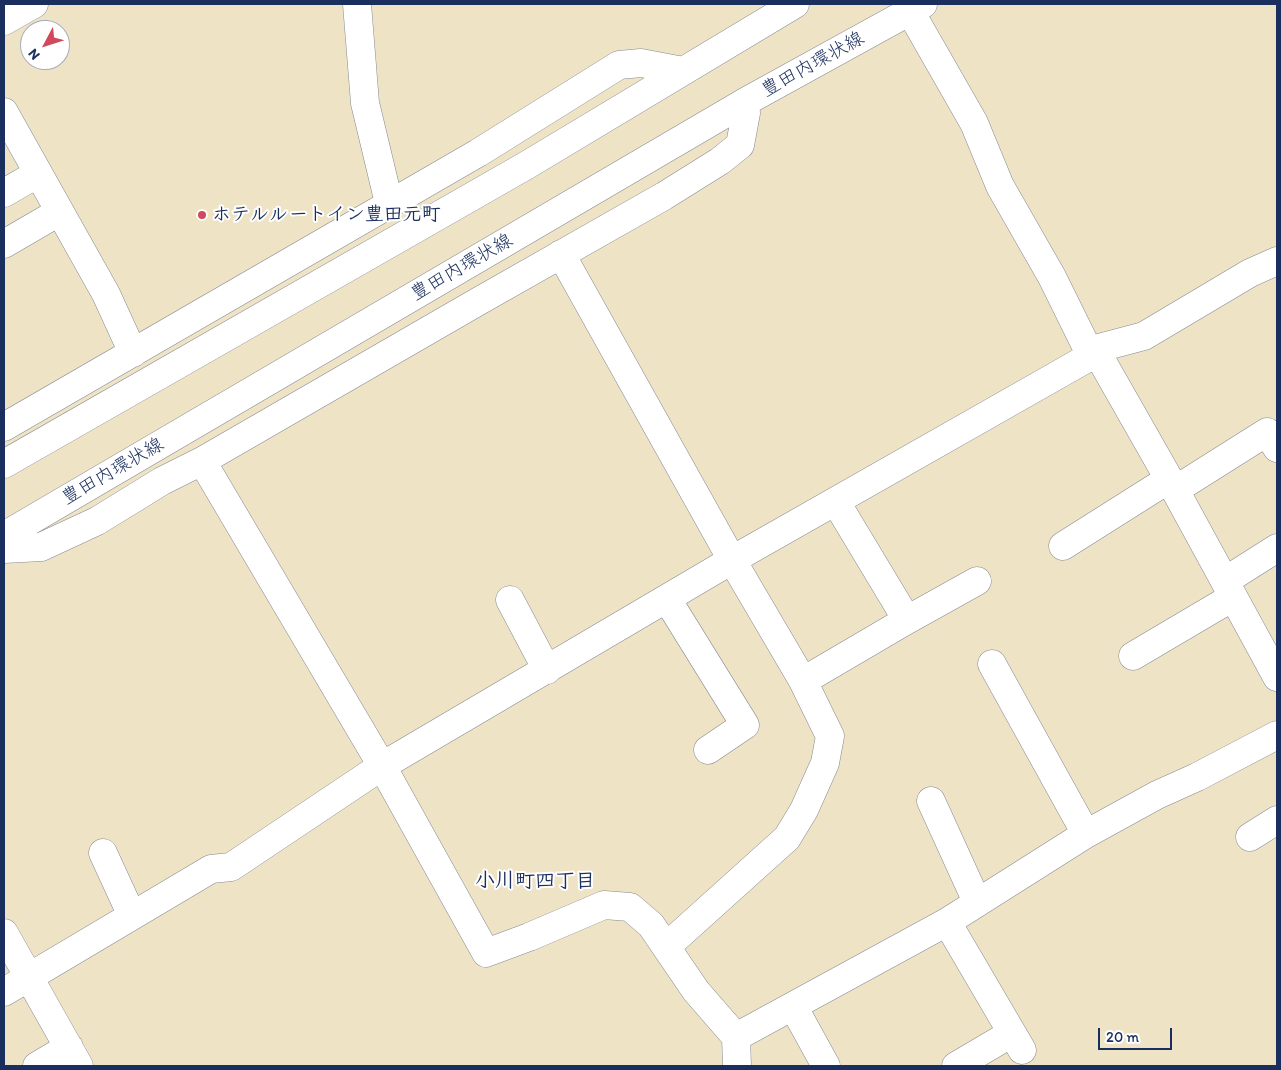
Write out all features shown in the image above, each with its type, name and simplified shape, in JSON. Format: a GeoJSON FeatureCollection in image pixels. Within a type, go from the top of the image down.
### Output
{"type":"FeatureCollection","features":[{"type":"Feature","properties":{"kind":"street"},"geometry":{"type":"LineString","coordinates":[[4,22],[34,4]]}},
{"type":"Feature","properties":{"kind":"street"},"geometry":{"type":"LineString","coordinates":[[357,4],[365,103],[389,203]]}},
{"type":"Feature","properties":{"kind":"street"},"geometry":{"type":"LineString","coordinates":[[4,464],[527,165],[794,4]]}},
{"type":"Feature","properties":{"kind":"street"},"geometry":{"type":"LineString","coordinates":[[913,6],[974,123],[1000,186],[1093,353],[1172,484],[1277,677]]}},
{"type":"Feature","properties":{"kind":"street","name":"豊田内環状線"},"geometry":{"type":"LineString","coordinates":[[4,536],[745,102],[913,6]]}},
{"type":"Feature","properties":{"kind":"street"},"geometry":{"type":"LineString","coordinates":[[4,427],[478,153],[619,65],[641,64],[683,71]]}},
{"type":"Feature","properties":{"kind":"street"},"geometry":{"type":"LineString","coordinates":[[4,549],[41,547],[97,522],[162,482],[202,461],[664,196],[740,144],[746,113],[745,102]]}},
{"type":"Feature","properties":{"kind":"street"},"geometry":{"type":"LineString","coordinates":[[4,112],[37,174],[106,294],[133,353]]}},
{"type":"Feature","properties":{"kind":"street"},"geometry":{"type":"LineString","coordinates":[[4,193],[37,174]]}},
{"type":"Feature","properties":{"kind":"street"},"geometry":{"type":"LineString","coordinates":[[4,244],[59,212]]}},
{"type":"Feature","properties":{"kind":"street"},"geometry":{"type":"LineString","coordinates":[[561,254],[732,560],[803,682],[830,736],[826,763],[804,810],[786,838],[666,947]]}},
{"type":"Feature","properties":{"kind":"street"},"geometry":{"type":"LineString","coordinates":[[268,313],[296,258]]}},
{"type":"Feature","properties":{"kind":"street"},"geometry":{"type":"LineString","coordinates":[[4,992],[211,869],[231,866],[382,766],[732,560],[1093,353],[1144,336],[1250,273],[1277,261]]}},
{"type":"Feature","properties":{"kind":"street"},"geometry":{"type":"LineString","coordinates":[[410,298],[452,307],[479,301]]}},
{"type":"Feature","properties":{"kind":"street"},"geometry":{"type":"LineString","coordinates":[[341,380],[362,347],[368,323]]}},
{"type":"Feature","properties":{"kind":"street"},"geometry":{"type":"LineString","coordinates":[[1063,546],[1267,432],[1277,448]]}},
{"type":"Feature","properties":{"kind":"street"},"geometry":{"type":"LineString","coordinates":[[202,461],[382,766],[486,953],[604,905],[630,907],[651,925],[696,991],[736,1037],[737,1066]]}},
{"type":"Feature","properties":{"kind":"street"},"geometry":{"type":"LineString","coordinates":[[836,502],[906,620]]}},
{"type":"Feature","properties":{"kind":"street"},"geometry":{"type":"LineString","coordinates":[[1133,656],[1229,589],[1277,548]]}},
{"type":"Feature","properties":{"kind":"street"},"geometry":{"type":"LineString","coordinates":[[803,682],[906,620],[978,581]]}},
{"type":"Feature","properties":{"kind":"street"},"geometry":{"type":"LineString","coordinates":[[667,599],[745,725],[708,750]]}},
{"type":"Feature","properties":{"kind":"street"},"geometry":{"type":"LineString","coordinates":[[510,600],[547,670]]}},
{"type":"Feature","properties":{"kind":"street"},"geometry":{"type":"LineString","coordinates":[[992,664],[1086,834]]}},
{"type":"Feature","properties":{"kind":"street"},"geometry":{"type":"LineString","coordinates":[[736,1037],[947,922],[1086,834],[1157,795],[1197,777],[1277,735]]}},
{"type":"Feature","properties":{"kind":"street"},"geometry":{"type":"LineString","coordinates":[[931,801],[977,902]]}},
{"type":"Feature","properties":{"kind":"street"},"geometry":{"type":"LineString","coordinates":[[1250,837],[1277,820]]}},
{"type":"Feature","properties":{"kind":"street"},"geometry":{"type":"LineString","coordinates":[[103,853],[132,916]]}},
{"type":"Feature","properties":{"kind":"street"},"geometry":{"type":"LineString","coordinates":[[947,922],[1017,1041],[956,1066]]}},
{"type":"Feature","properties":{"kind":"street"},"geometry":{"type":"LineString","coordinates":[[4,933],[74,1057],[37,1066]]}},
{"type":"Feature","properties":{"kind":"street"},"geometry":{"type":"LineString","coordinates":[[793,1006],[826,1066]]}},
{"type":"Feature","properties":{"kind":"place","name":"ホテルルートイン豊田元町"},"geometry":{"type":"Point","coordinates":[202,215]}},
{"type":"Feature","properties":{"kind":"district","name":"小川町四丁目"},"geometry":{"type":"Point","coordinates":[535,882]}}]}
